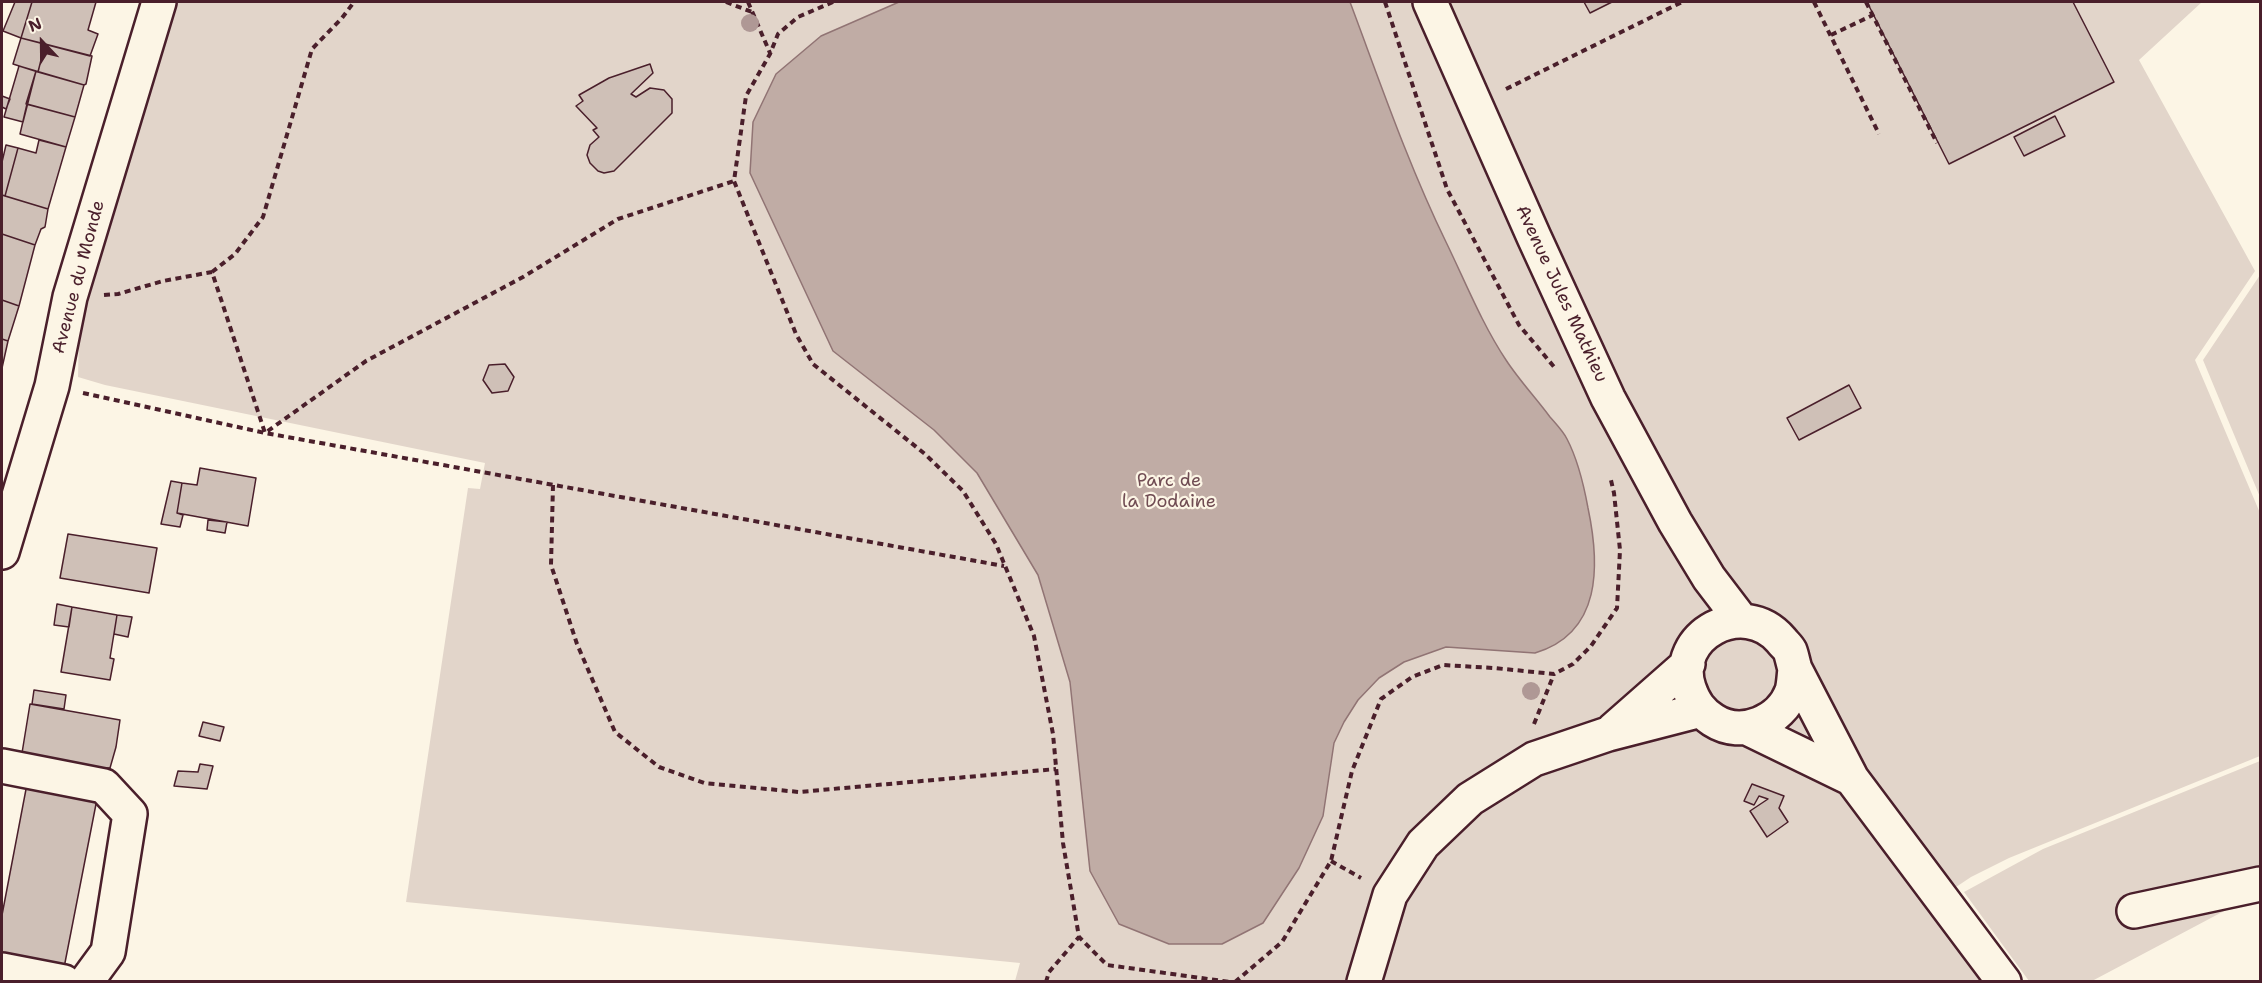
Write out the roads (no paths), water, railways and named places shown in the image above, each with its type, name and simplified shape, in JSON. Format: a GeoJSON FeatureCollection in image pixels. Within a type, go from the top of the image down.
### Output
{"type":"FeatureCollection","features":[{"type":"Feature","properties":{"kind":"street","name":"Avenue du Monde"},"geometry":{"type":"LineString","coordinates":[[2,552],[52,386],[70,297],[159,2]]}},
{"type":"Feature","properties":{"kind":"street","name":"Avenue Jules Mathieu"},"geometry":{"type":"LineString","coordinates":[[1430,2],[1608,398],[1675,522],[1709,578],[1741,620]]}},
{"type":"Feature","properties":{"kind":"street"},"geometry":{"type":"LineString","coordinates":[[1707,632],[1709,578]]}},
{"type":"Feature","properties":{"kind":"street"},"geometry":{"type":"LineString","coordinates":[[1795,669],[1793,689],[1784,706],[1765,723],[1747,728],[1733,728],[1716,722],[1701,710],[1687,682],[1688,664],[1695,646],[1707,632],[1723,624],[1741,620],[1756,622],[1773,631],[1790,651],[1795,669],[1852,779],[2004,981]]}},
{"type":"Feature","properties":{"kind":"street"},"geometry":{"type":"LineString","coordinates":[[1608,734],[1688,664]]}},
{"type":"Feature","properties":{"kind":"street"},"geometry":{"type":"LineString","coordinates":[[1364,981],[1390,895],[1423,844],[1470,799],[1534,759],[1608,734],[1701,710]]}},
{"type":"Feature","properties":{"kind":"street"},"geometry":{"type":"LineString","coordinates":[[1747,728],[1852,779]]}},
{"type":"Feature","properties":{"kind":"street"},"geometry":{"type":"LineString","coordinates":[[2,766],[104,786],[130,814],[108,952],[86,981]]}},
{"type":"Feature","properties":{"kind":"street"},"geometry":{"type":"LineString","coordinates":[[2134,911],[2260,884]]}},
{"type":"Feature","properties":{"kind":"street"},"geometry":{"type":"LineString","coordinates":[[2,970],[64,981]]}},
{"type":"Feature","properties":{"kind":"park label","name":"Parc de la Dodaine"},"geometry":{"type":"Point","coordinates":[1169,491]}}]}
